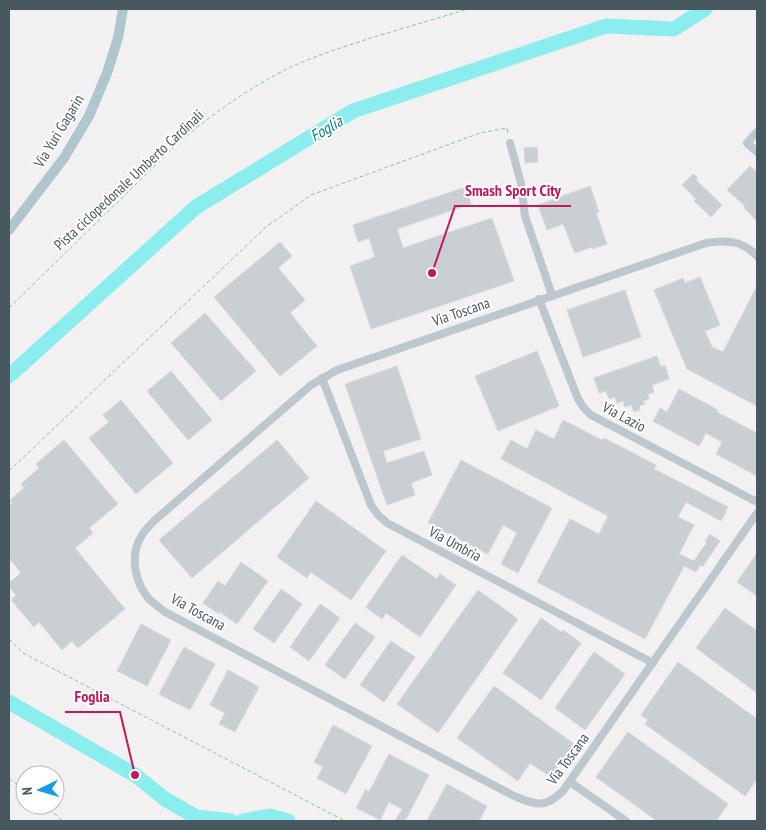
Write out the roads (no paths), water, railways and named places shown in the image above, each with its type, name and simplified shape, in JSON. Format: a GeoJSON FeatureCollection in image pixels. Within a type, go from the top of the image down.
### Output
{"type":"FeatureCollection","features":[{"type":"Feature","properties":{"kind":"main road","name":"Via Yuri Gagarin"},"geometry":{"type":"LineString","coordinates":[[9,230],[64,158],[89,116],[107,73],[118,38],[123,9]]}},
{"type":"Feature","properties":{"kind":"street"},"geometry":{"type":"LineString","coordinates":[[757,132],[747,143],[757,152]]}},
{"type":"Feature","properties":{"kind":"street"},"geometry":{"type":"LineString","coordinates":[[510,143],[521,183],[525,216],[552,295]]}},
{"type":"Feature","properties":{"kind":"street","name":"Via Toscana"},"geometry":{"type":"LineString","coordinates":[[757,256],[753,251],[739,243],[723,240],[706,243],[337,370],[311,385],[155,520],[141,536],[136,551],[135,567],[140,584],[150,600],[165,612],[514,796],[532,803],[544,804],[554,800],[564,791],[757,513]]}},
{"type":"Feature","properties":{"kind":"street","name":"Via Lazio"},"geometry":{"type":"LineString","coordinates":[[539,299],[578,398],[591,415],[757,502]]}},
{"type":"Feature","properties":{"kind":"street","name":"Via Umbria"},"geometry":{"type":"LineString","coordinates":[[322,378],[371,505],[387,523],[653,663]]}},
{"type":"Feature","properties":{"kind":"street"},"geometry":{"type":"LineString","coordinates":[[570,782],[626,821]]}},
{"type":"Feature","properties":{"kind":"waterway","name":"Foglia"},"geometry":{"type":"LineString","coordinates":[[9,376],[196,207],[353,111],[606,26],[674,29],[705,9]]}},
{"type":"Feature","properties":{"kind":"waterway","name":"Foglia"},"geometry":{"type":"LineString","coordinates":[[9,702],[135,775],[165,799],[196,817],[231,821]]}},
{"type":"Feature","properties":{"kind":"waterway","name":"Foglia"},"geometry":{"type":"LineString","coordinates":[[243,821],[270,816],[288,821]]}},
{"type":"Feature","properties":{"kind":"place","name":"Smash Sport City"},"geometry":{"type":"Point","coordinates":[432,273]}},
{"type":"Feature","properties":{"kind":"place","name":"Foglia"},"geometry":{"type":"Point","coordinates":[135,775]}}]}
